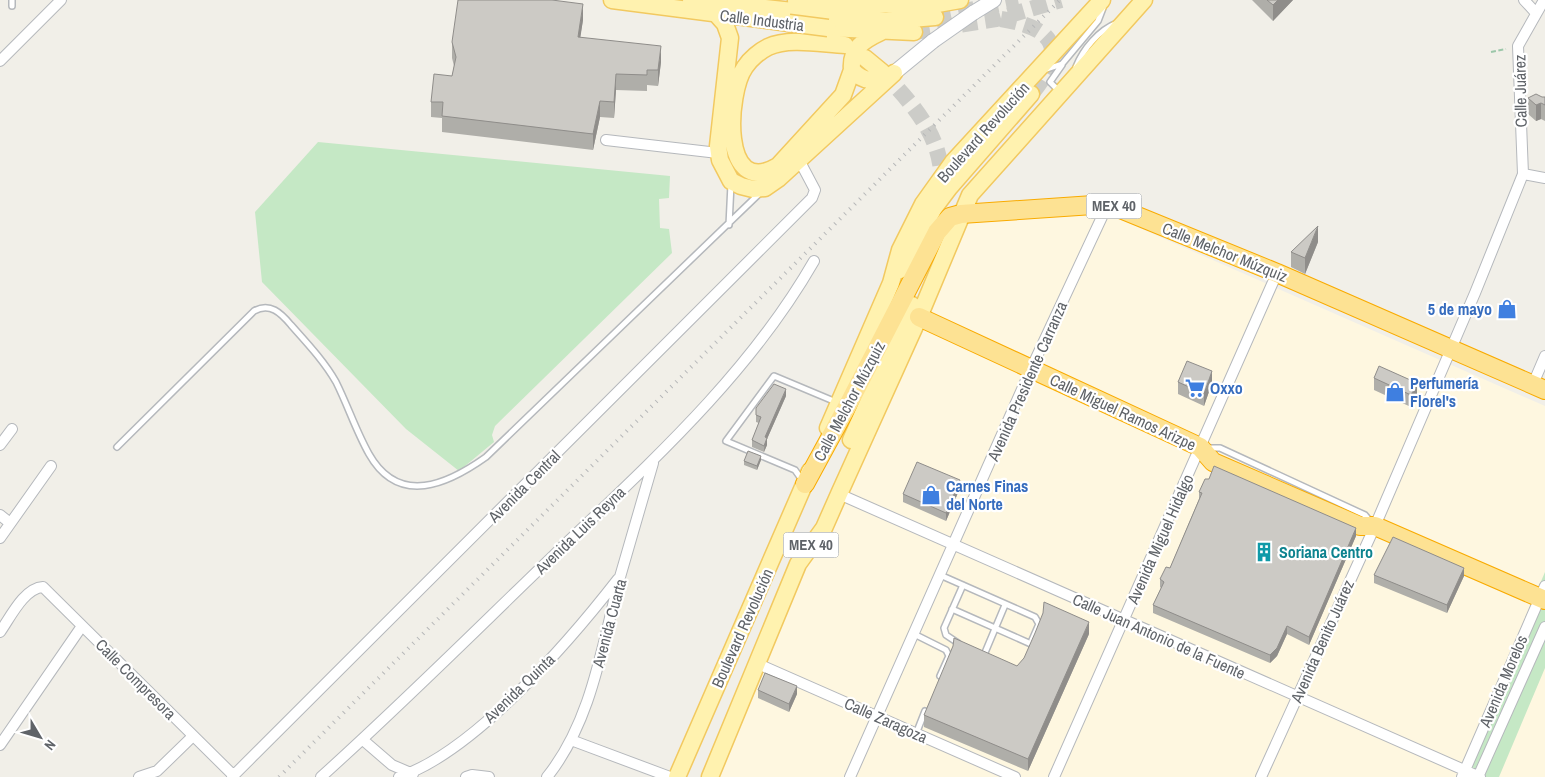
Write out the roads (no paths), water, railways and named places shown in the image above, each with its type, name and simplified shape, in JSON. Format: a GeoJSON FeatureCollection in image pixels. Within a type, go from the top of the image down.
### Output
{"type":"FeatureCollection","features":[{"type":"Feature","properties":{"kind":"highway","name":"Calle Melchor Múzquiz"},"geometry":{"type":"LineString","coordinates":[[805,484],[937,232],[950,217],[960,214],[1108,204],[1277,273],[1539,387]]}},
{"type":"Feature","properties":{"kind":"highway","name":"Calle Miguel Ramos Arizpe"},"geometry":{"type":"LineString","coordinates":[[919,317],[1200,447],[1213,462],[1222,466],[1360,526],[1375,526],[1543,594]]}},
{"type":"Feature","properties":{"kind":"main road","name":"Calle Industria"},"geometry":{"type":"LineString","coordinates":[[612,0],[717,15],[792,12],[828,28],[881,32],[914,32]]}},
{"type":"Feature","properties":{"kind":"main road","name":"Calle Industria"},"geometry":{"type":"LineString","coordinates":[[691,0],[886,21],[935,17]]}},
{"type":"Feature","properties":{"kind":"main road"},"geometry":{"type":"LineString","coordinates":[[792,12],[926,6],[960,0]]}},
{"type":"Feature","properties":{"kind":"main road","name":"Boulevard Revolución"},"geometry":{"type":"LineString","coordinates":[[677,777],[891,283],[900,250],[935,185],[952,162],[1103,0]]}},
{"type":"Feature","properties":{"kind":"main road"},"geometry":{"type":"LineString","coordinates":[[960,214],[982,180],[1144,0]]}},
{"type":"Feature","properties":{"kind":"main road"},"geometry":{"type":"LineString","coordinates":[[792,12],[847,46],[782,44],[769,46],[744,67],[737,86],[733,121],[736,156],[749,170],[766,173],[796,154],[888,73],[987,2]]}},
{"type":"Feature","properties":{"kind":"main road"},"geometry":{"type":"LineString","coordinates":[[717,15],[725,24],[730,38],[718,154],[731,181],[753,189],[765,188],[796,154],[843,95],[852,70],[851,64],[856,48],[862,41],[881,32]]}},
{"type":"Feature","properties":{"kind":"main road"},"geometry":{"type":"LineString","coordinates":[[865,58],[888,73]]}},
{"type":"Feature","properties":{"kind":"main road"},"geometry":{"type":"LineString","coordinates":[[852,70],[864,80],[871,81],[888,73]]}},
{"type":"Feature","properties":{"kind":"main road"},"geometry":{"type":"LineString","coordinates":[[891,283],[912,251],[934,208],[949,188],[1033,92]]}},
{"type":"Feature","properties":{"kind":"main road","name":"MEX 40"},"geometry":{"type":"LineString","coordinates":[[710,777],[798,564],[824,528],[919,317],[960,214]]}},
{"type":"Feature","properties":{"kind":"main road"},"geometry":{"type":"LineString","coordinates":[[798,564],[921,284]]}},
{"type":"Feature","properties":{"kind":"street"},"geometry":{"type":"LineString","coordinates":[[0,61],[61,0]]}},
{"type":"Feature","properties":{"kind":"street"},"geometry":{"type":"LineString","coordinates":[[1524,0],[1536,12]]}},
{"type":"Feature","properties":{"kind":"street","name":"Calle Juárez"},"geometry":{"type":"LineString","coordinates":[[1523,174],[1518,46],[1544,0]]}},
{"type":"Feature","properties":{"kind":"street"},"geometry":{"type":"LineString","coordinates":[[606,140],[718,154]]}},
{"type":"Feature","properties":{"kind":"street","name":"Avenida Central"},"geometry":{"type":"LineString","coordinates":[[233,776],[814,194],[815,190],[796,154]]}},
{"type":"Feature","properties":{"kind":"street"},"geometry":{"type":"LineString","coordinates":[[1523,174],[1545,178]]}},
{"type":"Feature","properties":{"kind":"street","name":"Avenida Benito Juárez"},"geometry":{"type":"LineString","coordinates":[[1261,777],[1375,526],[1523,174]]}},
{"type":"Feature","properties":{"kind":"street","name":"Avenida Presidente Carranza"},"geometry":{"type":"LineString","coordinates":[[850,777],[1031,369],[1108,204]]}},
{"type":"Feature","properties":{"kind":"street","name":"Avenida Luis Reyna"},"geometry":{"type":"LineString","coordinates":[[321,777],[653,462],[728,379],[795,294],[814,261]]}},
{"type":"Feature","properties":{"kind":"street","name":"Avenida Miguel Hidalgo"},"geometry":{"type":"LineString","coordinates":[[1054,777],[1277,273]]}},
{"type":"Feature","properties":{"kind":"street"},"geometry":{"type":"LineString","coordinates":[[1539,387],[1545,356]]}},
{"type":"Feature","properties":{"kind":"street"},"geometry":{"type":"LineString","coordinates":[[0,445],[12,428]]}},
{"type":"Feature","properties":{"kind":"street","name":"Avenida Cuarta"},"geometry":{"type":"LineString","coordinates":[[547,777],[571,740],[600,658],[653,462]]}},
{"type":"Feature","properties":{"kind":"street"},"geometry":{"type":"LineString","coordinates":[[0,538],[51,466]]}},
{"type":"Feature","properties":{"kind":"street","name":"Calle Juan Antonio de la Fuente"},"geometry":{"type":"LineString","coordinates":[[839,494],[1297,696],[1463,774],[1479,777]]}},
{"type":"Feature","properties":{"kind":"street"},"geometry":{"type":"LineString","coordinates":[[0,515],[10,523]]}},
{"type":"Feature","properties":{"kind":"street","name":"Avenida Quinta"},"geometry":{"type":"LineString","coordinates":[[399,777],[414,775],[453,748],[505,703],[564,644],[621,576]]}},
{"type":"Feature","properties":{"kind":"street","name":"Calle Compresora"},"geometry":{"type":"LineString","coordinates":[[0,632],[25,596],[37,588],[43,587],[233,776]]}},
{"type":"Feature","properties":{"kind":"street","name":"Avenida Morelos"},"geometry":{"type":"LineString","coordinates":[[1463,774],[1543,594]]}},
{"type":"Feature","properties":{"kind":"street"},"geometry":{"type":"LineString","coordinates":[[0,745],[82,626]]}},
{"type":"Feature","properties":{"kind":"street"},"geometry":{"type":"LineString","coordinates":[[1479,777],[1545,627]]}},
{"type":"Feature","properties":{"kind":"street","name":"Calle Zaragoza"},"geometry":{"type":"LineString","coordinates":[[758,664],[1014,777]]}},
{"type":"Feature","properties":{"kind":"street"},"geometry":{"type":"LineString","coordinates":[[139,777],[158,771],[193,736]]}},
{"type":"Feature","properties":{"kind":"street"},"geometry":{"type":"LineString","coordinates":[[362,740],[392,765],[414,775]]}},
{"type":"Feature","properties":{"kind":"street"},"geometry":{"type":"LineString","coordinates":[[571,740],[670,777]]}},
{"type":"Feature","properties":{"kind":"street"},"geometry":{"type":"LineString","coordinates":[[466,777],[472,775],[489,777]]}},
{"type":"Feature","properties":{"kind":"lane"},"geometry":{"type":"LineString","coordinates":[[1062,92],[1055,89],[1050,82],[1062,64],[1098,21],[1103,0]]}},
{"type":"Feature","properties":{"kind":"lane"},"geometry":{"type":"LineString","coordinates":[[1037,71],[1062,64]]}},
{"type":"Feature","properties":{"kind":"lane"},"geometry":{"type":"LineString","coordinates":[[729,226],[731,181]]}},
{"type":"Feature","properties":{"kind":"lane"},"geometry":{"type":"LineString","coordinates":[[117,447],[254,311],[265,306],[273,308],[284,317],[314,351],[335,381],[366,448],[381,470],[400,483],[420,488],[440,484],[464,472],[486,457],[674,274],[729,226],[765,188]]}},
{"type":"Feature","properties":{"kind":"lane"},"geometry":{"type":"LineString","coordinates":[[805,484],[795,470],[726,441],[774,376],[838,403]]}},
{"type":"Feature","properties":{"kind":"lane"},"geometry":{"type":"LineString","coordinates":[[940,575],[1038,619],[1039,624],[1028,651]]}},
{"type":"Feature","properties":{"kind":"lane"},"geometry":{"type":"LineString","coordinates":[[963,585],[944,628],[950,640],[967,647]]}},
{"type":"Feature","properties":{"kind":"lane"},"geometry":{"type":"LineString","coordinates":[[984,655],[1006,605]]}},
{"type":"Feature","properties":{"kind":"lane"},"geometry":{"type":"LineString","coordinates":[[952,609],[1031,644]]}},
{"type":"Feature","properties":{"kind":"lane"},"geometry":{"type":"LineString","coordinates":[[914,634],[946,650],[948,656],[938,682]]}},
{"type":"Feature","properties":{"kind":"lane"},"geometry":{"type":"LineString","coordinates":[[976,651],[993,658]]}},
{"type":"Feature","properties":{"kind":"lane"},"geometry":{"type":"LineString","coordinates":[[916,734],[927,708]]}},
{"type":"Feature","properties":{"kind":"tunnel"},"geometry":{"type":"LineString","coordinates":[[935,17],[1018,0]]}},
{"type":"Feature","properties":{"kind":"tunnel"},"geometry":{"type":"LineString","coordinates":[[914,32],[996,19],[1061,0]]}},
{"type":"Feature","properties":{"kind":"tunnel"},"geometry":{"type":"LineString","coordinates":[[1001,19],[1033,28],[1044,34],[1050,42],[1052,52],[1050,63],[1044,77],[1033,92]]}},
{"type":"Feature","properties":{"kind":"tunnel"},"geometry":{"type":"LineString","coordinates":[[882,72],[905,97],[925,124],[938,153],[941,187]]}},
{"type":"Feature","properties":{"kind":"railway"},"geometry":{"type":"LineString","coordinates":[[279,777],[1060,0]]}},
{"type":"Feature","properties":{"kind":"place","name":"5 de mayo"},"geometry":{"type":"Point","coordinates":[1507,309]}},
{"type":"Feature","properties":{"kind":"place","name":"Oxxo"},"geometry":{"type":"Point","coordinates":[1195,388]}},
{"type":"Feature","properties":{"kind":"place","name":"Perfumería Florel's"},"geometry":{"type":"Point","coordinates":[1395,392]}},
{"type":"Feature","properties":{"kind":"place","name":"Carnes Finas del Norte"},"geometry":{"type":"Point","coordinates":[931,495]}},
{"type":"Feature","properties":{"kind":"place","name":"Soriana Centro"},"geometry":{"type":"Point","coordinates":[1264,552]}}]}
